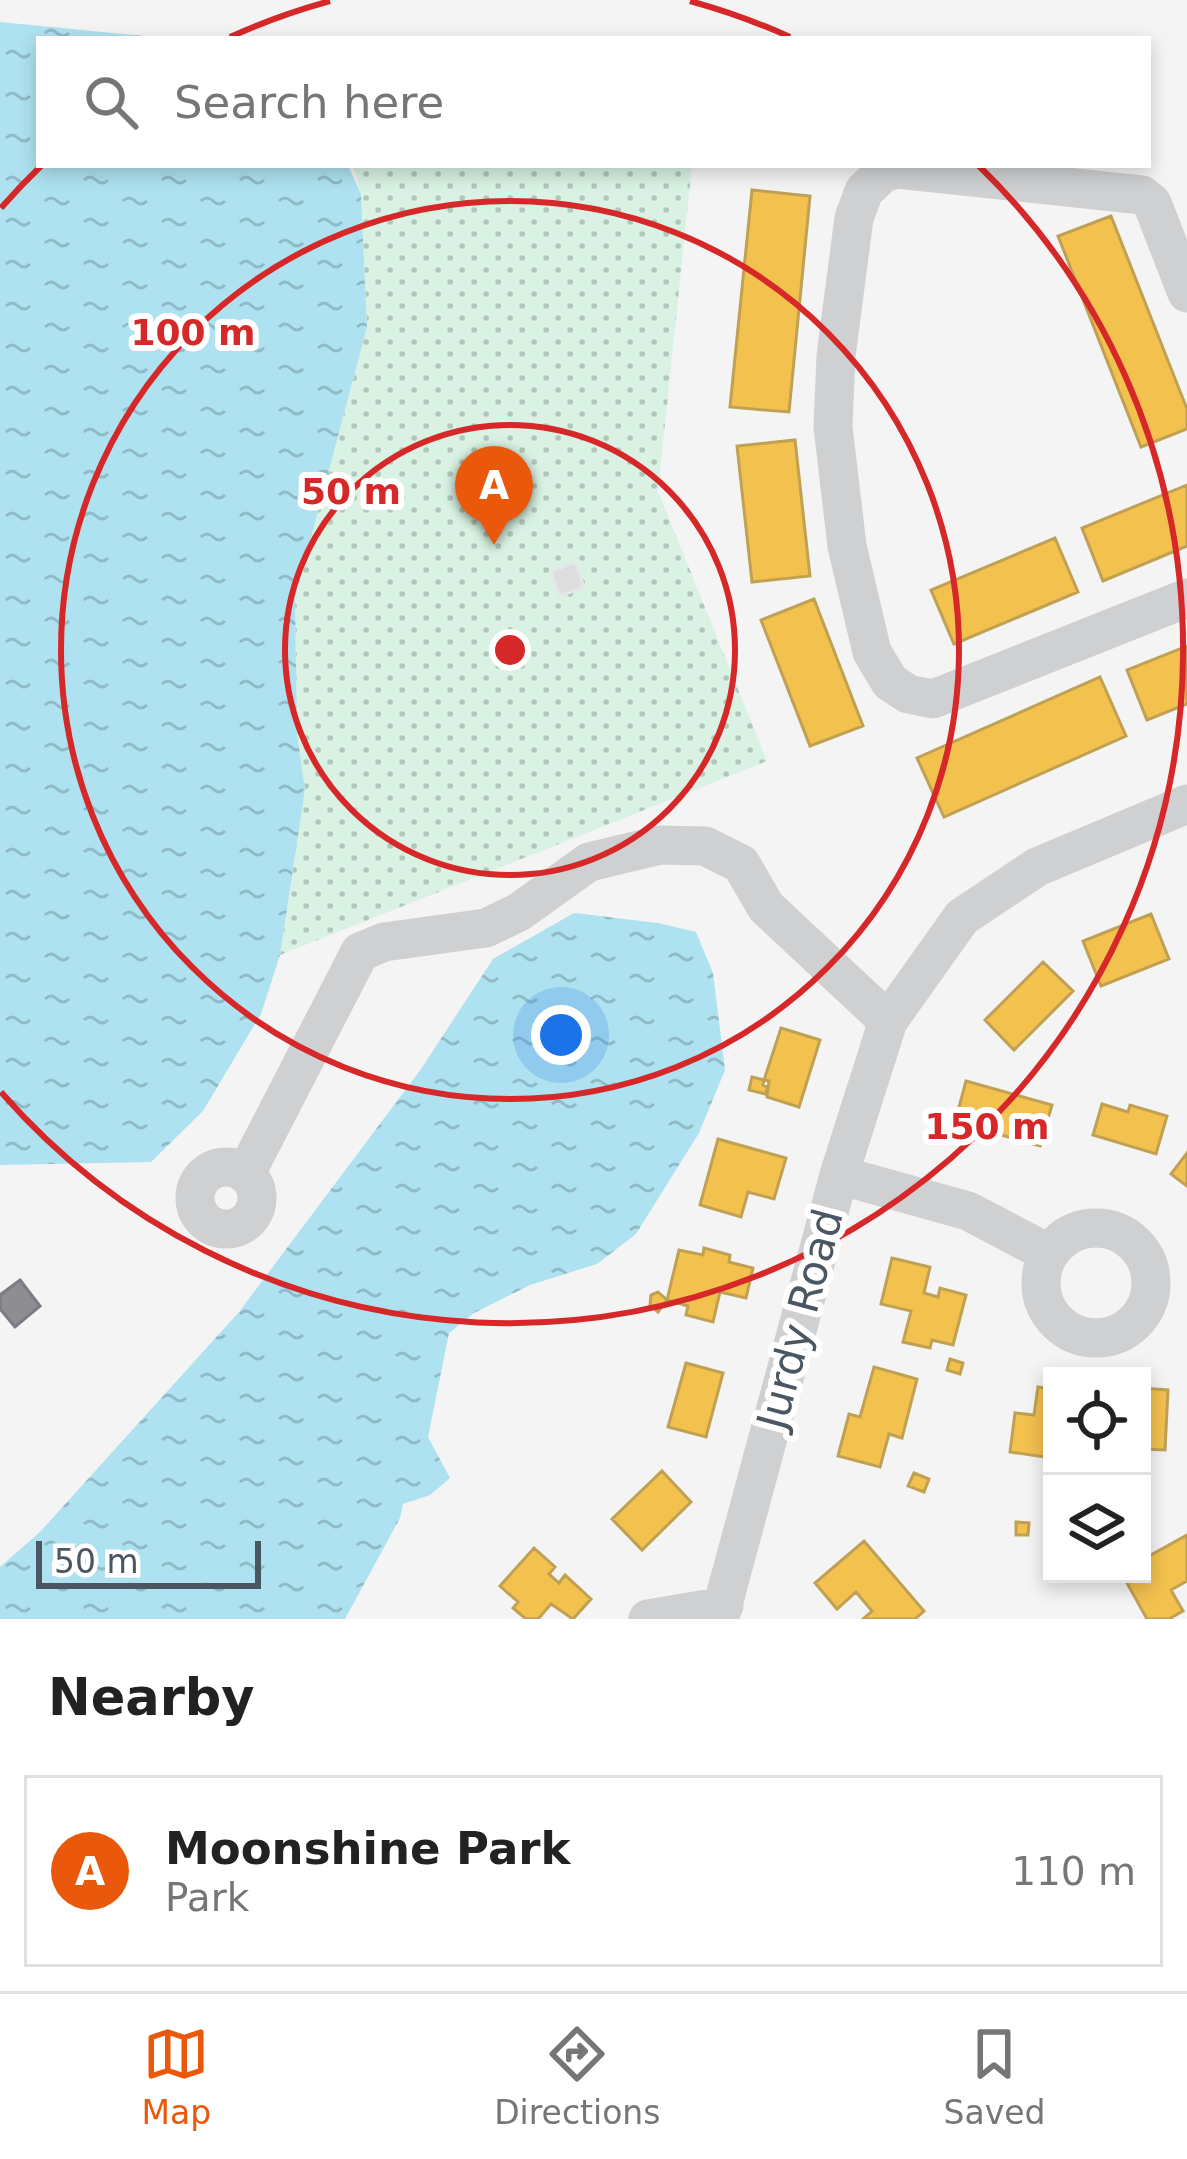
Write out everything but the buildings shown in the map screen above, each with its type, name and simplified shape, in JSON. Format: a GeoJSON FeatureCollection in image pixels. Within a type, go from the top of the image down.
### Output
{"type":"FeatureCollection","features":[{"type":"Feature","properties":{"kind":"street"},"geometry":{"type":"LineString","coordinates":[[1187,293],[1152,203],[1142,195],[897,169],[883,173],[864,191],[854,218],[836,356],[833,427],[847,546],[872,652],[890,682],[908,694],[933,699],[1187,598]]}},
{"type":"Feature","properties":{"kind":"street","name":"Jurdy Road"},"geometry":{"type":"LineString","coordinates":[[721,1612],[839,1175],[888,1021],[962,917],[1037,867],[1187,804]]}},
{"type":"Feature","properties":{"kind":"street"},"geometry":{"type":"LineString","coordinates":[[246,1173],[360,952],[384,943],[486,928],[589,862],[660,845],[705,846],[740,864],[766,907],[888,1021]]}},
{"type":"Feature","properties":{"kind":"street"},"geometry":{"type":"LineString","coordinates":[[839,1175],[968,1211],[1048,1253]]}},
{"type":"Feature","properties":{"kind":"street"},"geometry":{"type":"LineString","coordinates":[[648,1619],[721,1612]]}},
{"type":"Feature","properties":{"kind":"green space"},"geometry":{"type":"Polygon","coordinates":[[[354,168],[692,168],[658,491],[767,761],[280,955],[305,790],[297,733],[295,598],[367,327],[361,194],[354,168]]]}},
{"type":"Feature","properties":{"kind":"water"},"geometry":{"type":"Polygon","coordinates":[[[0,22],[143,36],[36,36],[36,168],[349,168],[361,194],[367,327],[295,598],[297,733],[305,790],[280,955],[261,1014],[203,1111],[151,1162],[0,1165],[0,22]]]}},
{"type":"Feature","properties":{"kind":"water"},"geometry":{"type":"Polygon","coordinates":[[[574,913],[696,932],[713,973],[725,1070],[699,1133],[636,1234],[597,1264],[530,1285],[474,1313],[449,1333],[428,1437],[450,1478],[430,1495],[403,1504],[400,1518],[345,1619],[0,1619],[0,1567],[40,1532],[239,1312],[421,1069],[493,959],[574,913]]]}},
{"type":"Feature","properties":{"kind":"place","name":"Moonshine Park"},"geometry":{"type":"Point","coordinates":[494,545]}}]}
